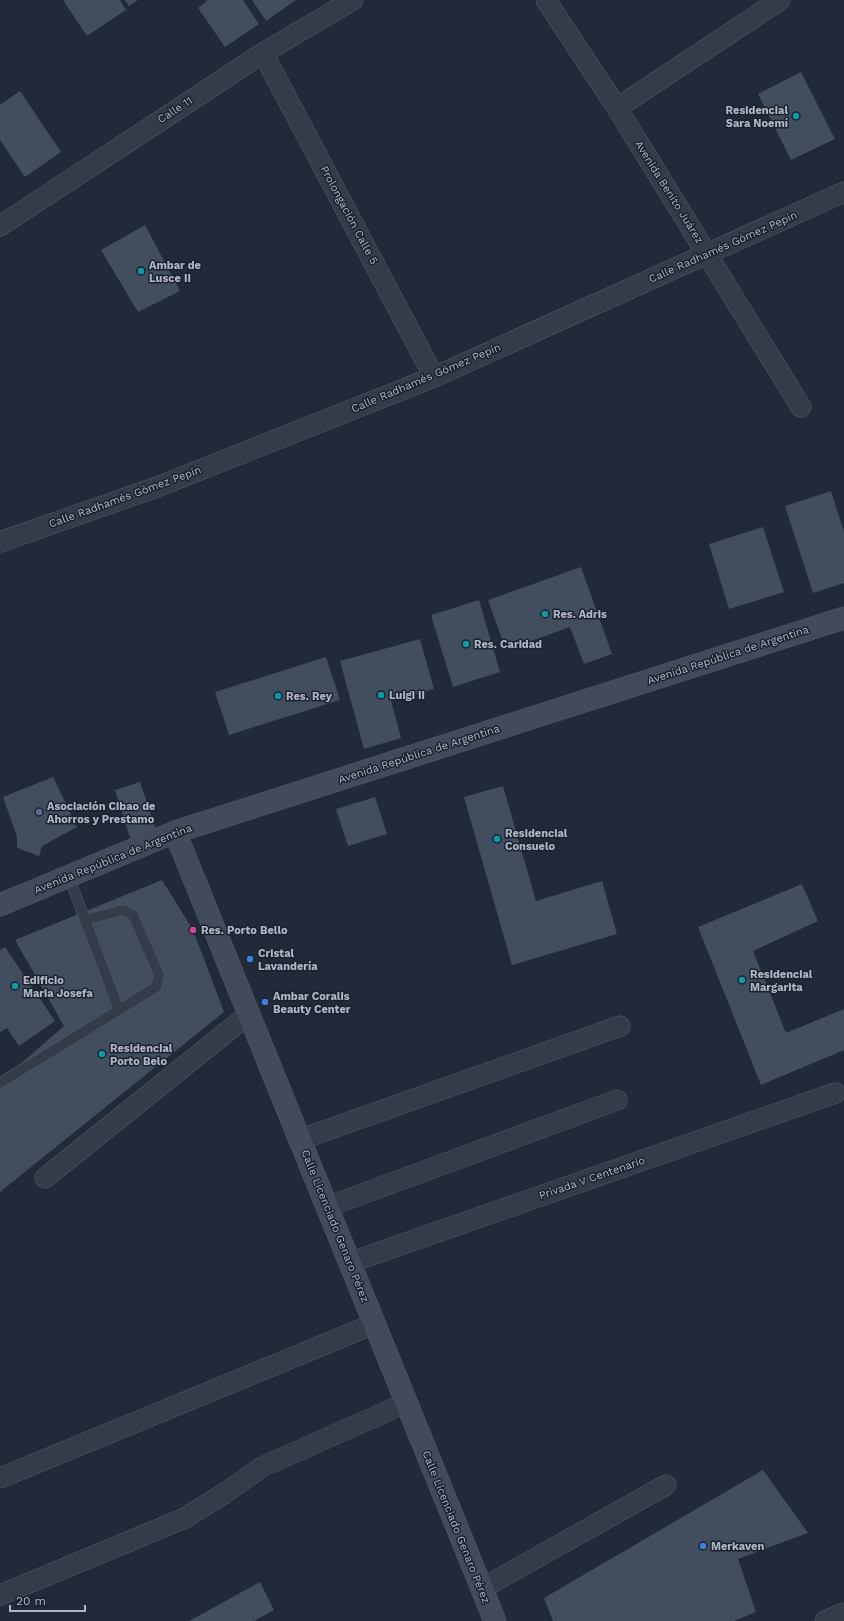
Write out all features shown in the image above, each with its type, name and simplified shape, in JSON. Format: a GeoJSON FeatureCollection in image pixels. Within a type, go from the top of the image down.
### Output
{"type":"FeatureCollection","features":[{"type":"Feature","properties":{"kind":"main road","name":"Avenida República de Argentina"},"geometry":{"type":"LineString","coordinates":[[0,905],[174,832],[844,618]]}},
{"type":"Feature","properties":{"kind":"main road","name":"Calle Licenciado Genaro Pérez"},"geometry":{"type":"LineString","coordinates":[[174,832],[494,1621]]}},
{"type":"Feature","properties":{"kind":"street","name":"Calle 11"},"geometry":{"type":"LineString","coordinates":[[0,226],[263,53],[353,0]]}},
{"type":"Feature","properties":{"kind":"street","name":"Avenida Benito Juárez"},"geometry":{"type":"LineString","coordinates":[[546,0],[616,108],[801,407]]}},
{"type":"Feature","properties":{"kind":"street"},"geometry":{"type":"LineString","coordinates":[[616,108],[780,0]]}},
{"type":"Feature","properties":{"kind":"street","name":"Prolongación Calle 5"},"geometry":{"type":"LineString","coordinates":[[263,53],[434,377]]}},
{"type":"Feature","properties":{"kind":"street","name":"Calle Radhamés Gómez Pepín"},"geometry":{"type":"LineString","coordinates":[[0,542],[157,487],[434,377],[708,255],[844,192]]}},
{"type":"Feature","properties":{"kind":"street"},"geometry":{"type":"LineString","coordinates":[[44,1178],[249,1014]]}},
{"type":"Feature","properties":{"kind":"street"},"geometry":{"type":"LineString","coordinates":[[299,1140],[620,1026]]}},
{"type":"Feature","properties":{"kind":"street","name":"Privada V Centenario"},"geometry":{"type":"LineString","coordinates":[[349,1263],[835,1093]]}},
{"type":"Feature","properties":{"kind":"street"},"geometry":{"type":"LineString","coordinates":[[327,1207],[617,1100]]}},
{"type":"Feature","properties":{"kind":"street"},"geometry":{"type":"LineString","coordinates":[[0,1478],[374,1324]]}},
{"type":"Feature","properties":{"kind":"street"},"geometry":{"type":"LineString","coordinates":[[0,1595],[185,1518],[225,1493],[262,1467],[406,1403]]}},
{"type":"Feature","properties":{"kind":"street"},"geometry":{"type":"LineString","coordinates":[[481,1589],[666,1485]]}},
{"type":"Feature","properties":{"kind":"street"},"geometry":{"type":"LineString","coordinates":[[825,1621],[844,1613]]}},
{"type":"Feature","properties":{"kind":"lane"},"geometry":{"type":"LineString","coordinates":[[69,877],[119,1010]]}},
{"type":"Feature","properties":{"kind":"lane"},"geometry":{"type":"LineString","coordinates":[[0,1083],[156,987],[160,975],[133,915],[123,910],[85,920]]}},
{"type":"Feature","properties":{"kind":"building"},"geometry":{"type":"Polygon","coordinates":[[[63,0],[120,0],[126,10],[87,36],[63,0]]]}},
{"type":"Feature","properties":{"kind":"building"},"geometry":{"type":"Polygon","coordinates":[[[125,0],[138,0],[129,6],[125,0]]]}},
{"type":"Feature","properties":{"kind":"building"},"geometry":{"type":"Polygon","coordinates":[[[208,0],[243,0],[259,24],[225,47],[198,8],[208,0]]]}},
{"type":"Feature","properties":{"kind":"building"},"geometry":{"type":"Polygon","coordinates":[[[252,0],[296,0],[266,21],[252,0]]]}},
{"type":"Feature","properties":{"kind":"building","name":"Residencial Sara Noemí"},"geometry":{"type":"Polygon","coordinates":[[[801,72],[835,139],[791,160],[758,94],[801,72]]]}},
{"type":"Feature","properties":{"kind":"building"},"geometry":{"type":"Polygon","coordinates":[[[20,91],[61,152],[25,177],[0,140],[0,105],[20,91]]]}},
{"type":"Feature","properties":{"kind":"building","name":"Ambar de Lusce II"},"geometry":{"type":"Polygon","coordinates":[[[145,225],[180,291],[138,312],[101,250],[145,225]]]}},
{"type":"Feature","properties":{"kind":"building"},"geometry":{"type":"Polygon","coordinates":[[[831,491],[844,532],[844,583],[813,593],[785,506],[831,491]]]}},
{"type":"Feature","properties":{"kind":"building"},"geometry":{"type":"Polygon","coordinates":[[[763,527],[784,592],[729,609],[709,544],[763,527]]]}},
{"type":"Feature","properties":{"kind":"building","name":"Res. Adris"},"geometry":{"type":"Polygon","coordinates":[[[581,567],[612,654],[584,664],[570,627],[506,650],[488,600],[581,567]]]}},
{"type":"Feature","properties":{"kind":"building","name":"Res. Caridad"},"geometry":{"type":"Polygon","coordinates":[[[479,600],[500,672],[453,687],[431,615],[479,600]]]}},
{"type":"Feature","properties":{"kind":"building","name":"Luigi II"},"geometry":{"type":"Polygon","coordinates":[[[420,639],[434,689],[391,701],[401,738],[364,749],[340,661],[420,639]]]}},
{"type":"Feature","properties":{"kind":"building","name":"Res. Rey"},"geometry":{"type":"Polygon","coordinates":[[[326,657],[340,700],[229,735],[215,692],[326,657]]]}},
{"type":"Feature","properties":{"kind":"building","name":"Asociación Cibao de Ahorros y Prestamo"},"geometry":{"type":"Polygon","coordinates":[[[53,777],[77,827],[42,846],[39,856],[17,848],[17,837],[3,797],[53,777]]]}},
{"type":"Feature","properties":{"kind":"building"},"geometry":{"type":"Polygon","coordinates":[[[140,782],[156,830],[130,838],[115,790],[140,782]]]}},
{"type":"Feature","properties":{"kind":"building","name":"Residencial Consuelo"},"geometry":{"type":"Polygon","coordinates":[[[503,786],[536,901],[602,881],[617,934],[512,965],[464,797],[503,786]]]}},
{"type":"Feature","properties":{"kind":"building"},"geometry":{"type":"Polygon","coordinates":[[[375,797],[387,834],[348,846],[336,809],[375,797]]]}},
{"type":"Feature","properties":{"kind":"building","name":"Residencial Porto Belo"},"geometry":{"type":"Polygon","coordinates":[[[162,880],[193,930],[224,1012],[0,1192],[0,1082],[64,1026],[15,940],[162,880]]]}},
{"type":"Feature","properties":{"kind":"building","name":"Residencial Margarita"},"geometry":{"type":"Polygon","coordinates":[[[802,884],[818,921],[753,951],[786,1033],[844,1009],[844,1050],[761,1085],[698,927],[802,884]]]}},
{"type":"Feature","properties":{"kind":"building","name":"Edificio Maria Josefa"},"geometry":{"type":"Polygon","coordinates":[[[5,947],[55,1021],[19,1046],[7,1028],[0,1032],[0,950],[5,947]]]}},
{"type":"Feature","properties":{"kind":"building","name":"Merkaven"},"geometry":{"type":"Polygon","coordinates":[[[763,1470],[808,1533],[738,1559],[756,1612],[734,1621],[553,1621],[544,1598],[763,1470]]]}},
{"type":"Feature","properties":{"kind":"building"},"geometry":{"type":"Polygon","coordinates":[[[260,1582],[274,1610],[254,1621],[189,1621],[260,1582]]]}},
{"type":"Feature","properties":{"kind":"place","name":"Residencial Sara Noemí"},"geometry":{"type":"Point","coordinates":[796,116]}},
{"type":"Feature","properties":{"kind":"place","name":"Ambar de Lusce II"},"geometry":{"type":"Point","coordinates":[141,271]}},
{"type":"Feature","properties":{"kind":"place","name":"Res. Adris"},"geometry":{"type":"Point","coordinates":[545,614]}},
{"type":"Feature","properties":{"kind":"place","name":"Res. Caridad"},"geometry":{"type":"Point","coordinates":[466,644]}},
{"type":"Feature","properties":{"kind":"place","name":"Luigi II"},"geometry":{"type":"Point","coordinates":[381,695]}},
{"type":"Feature","properties":{"kind":"place","name":"Res. Rey"},"geometry":{"type":"Point","coordinates":[278,696]}},
{"type":"Feature","properties":{"kind":"place","name":"Asociación Cibao de Ahorros y Prestamo"},"geometry":{"type":"Point","coordinates":[39,812]}},
{"type":"Feature","properties":{"kind":"place","name":"Residencial Consuelo"},"geometry":{"type":"Point","coordinates":[497,839]}},
{"type":"Feature","properties":{"kind":"place","name":"Res. Porto Bello"},"geometry":{"type":"Point","coordinates":[193,930]}},
{"type":"Feature","properties":{"kind":"place","name":"Cristal Lavandería"},"geometry":{"type":"Point","coordinates":[250,959]}},
{"type":"Feature","properties":{"kind":"place","name":"Residencial Margarita"},"geometry":{"type":"Point","coordinates":[742,980]}},
{"type":"Feature","properties":{"kind":"place","name":"Edificio Maria Josefa"},"geometry":{"type":"Point","coordinates":[15,986]}},
{"type":"Feature","properties":{"kind":"place","name":"Ambar Coralis Beauty Center"},"geometry":{"type":"Point","coordinates":[265,1002]}},
{"type":"Feature","properties":{"kind":"place","name":"Residencial Porto Belo"},"geometry":{"type":"Point","coordinates":[102,1054]}},
{"type":"Feature","properties":{"kind":"place","name":"Merkaven"},"geometry":{"type":"Point","coordinates":[703,1546]}}]}
